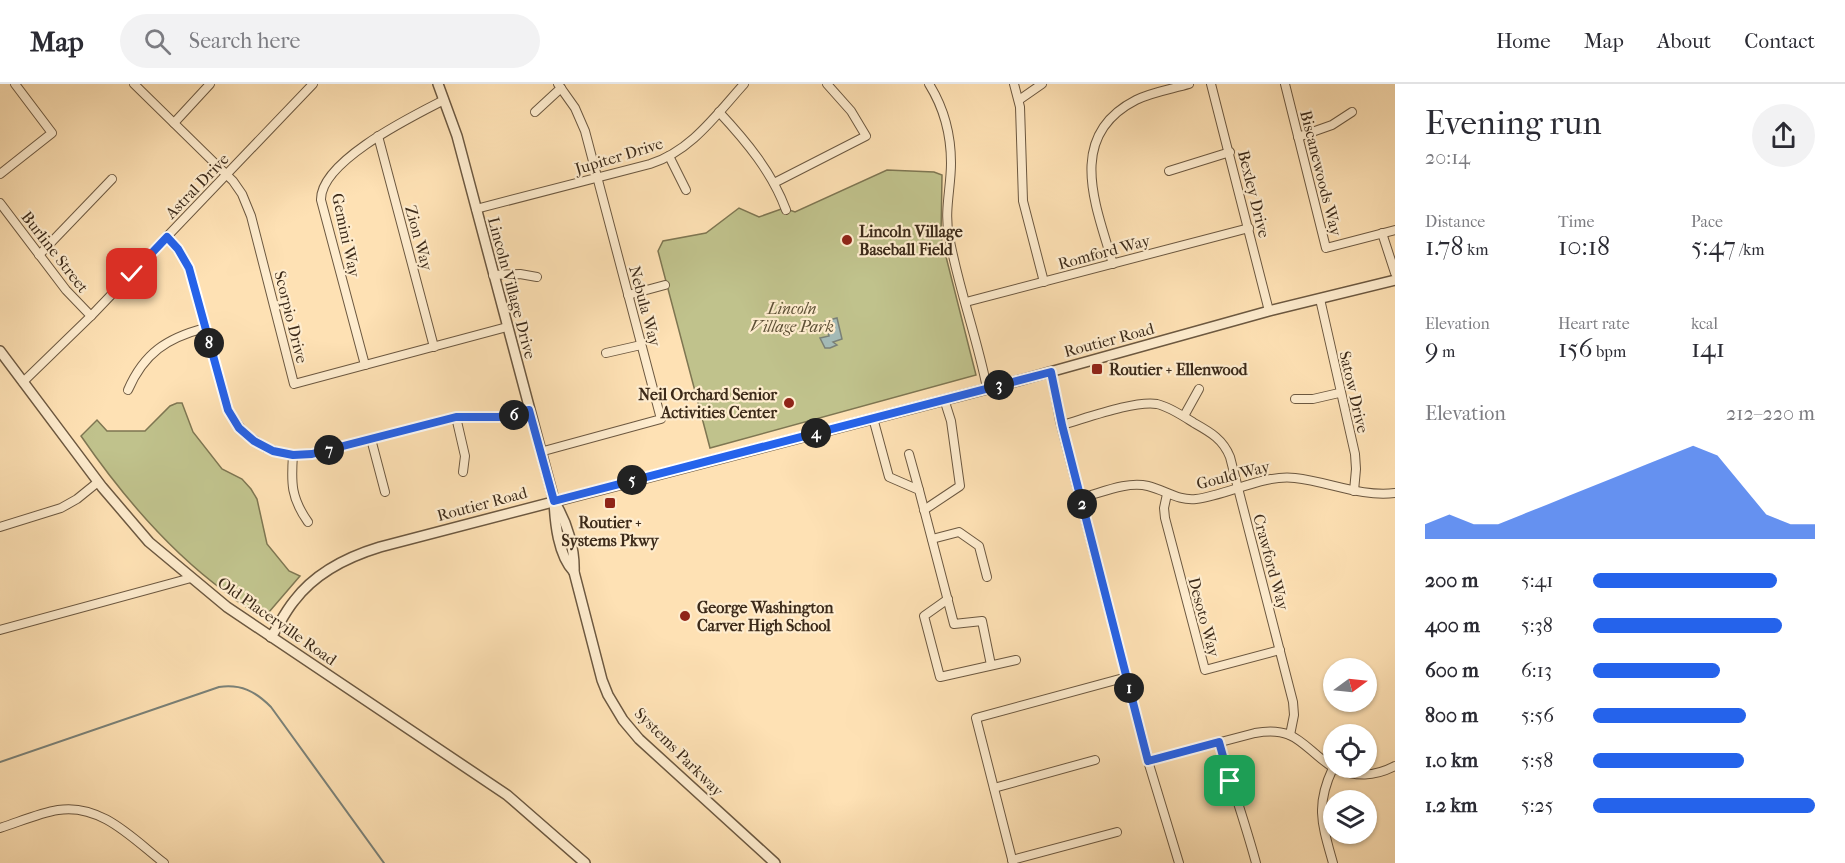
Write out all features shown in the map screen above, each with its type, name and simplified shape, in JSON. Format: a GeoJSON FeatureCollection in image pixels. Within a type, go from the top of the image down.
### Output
{"type":"FeatureCollection","features":[{"type":"Feature","properties":{"kind":"street"},"geometry":{"type":"LineString","coordinates":[[0,174],[52,134],[15,84]]}},
{"type":"Feature","properties":{"kind":"street","name":"Scorpio Drive"},"geometry":{"type":"LineString","coordinates":[[134,84],[227,174],[242,194],[249,208],[294,384],[507,327]]}},
{"type":"Feature","properties":{"kind":"street"},"geometry":{"type":"LineString","coordinates":[[174,123],[210,84]]}},
{"type":"Feature","properties":{"kind":"street","name":"Astral Drive"},"geometry":{"type":"LineString","coordinates":[[23,382],[91,316],[313,84]]}},
{"type":"Feature","properties":{"kind":"street","name":"Lincoln Village Drive"},"geometry":{"type":"LineString","coordinates":[[438,84],[457,136],[554,501]]}},
{"type":"Feature","properties":{"kind":"street","name":"Jupiter Drive"},"geometry":{"type":"LineString","coordinates":[[476,209],[650,164],[669,156],[688,144],[744,84]]}},
{"type":"Feature","properties":{"kind":"street"},"geometry":{"type":"LineString","coordinates":[[774,183],[866,136],[850,111],[827,84]]}},
{"type":"Feature","properties":{"kind":"street"},"geometry":{"type":"LineString","coordinates":[[929,84],[943,111],[949,133],[951,163],[947,222],[950,243],[987,388]]}},
{"type":"Feature","properties":{"kind":"street"},"geometry":{"type":"LineString","coordinates":[[1014,84],[1019,100],[1023,201],[1044,282]]}},
{"type":"Feature","properties":{"kind":"street"},"geometry":{"type":"LineString","coordinates":[[1019,100],[1042,84]]}},
{"type":"Feature","properties":{"kind":"street"},"geometry":{"type":"LineString","coordinates":[[1113,264],[1091,181],[1091,160],[1098,140],[1109,122],[1125,107],[1143,97],[1189,84]]}},
{"type":"Feature","properties":{"kind":"street","name":"Bexley Drive"},"geometry":{"type":"LineString","coordinates":[[1211,84],[1269,311]]}},
{"type":"Feature","properties":{"kind":"street","name":"Biscanewoods Way"},"geometry":{"type":"LineString","coordinates":[[1285,84],[1326,248],[1382,233]]}},
{"type":"Feature","properties":{"kind":"street"},"geometry":{"type":"LineString","coordinates":[[535,112],[560,86]]}},
{"type":"Feature","properties":{"kind":"street","name":"Nebula Way"},"geometry":{"type":"LineString","coordinates":[[540,452],[661,419],[582,123],[560,86]]}},
{"type":"Feature","properties":{"kind":"street","name":"Gemini Way"},"geometry":{"type":"LineString","coordinates":[[364,365],[321,193],[327,181],[342,165],[378,136],[444,100]]}},
{"type":"Feature","properties":{"kind":"street"},"geometry":{"type":"LineString","coordinates":[[719,112],[750,148],[774,183],[786,210]]}},
{"type":"Feature","properties":{"kind":"street"},"geometry":{"type":"LineString","coordinates":[[1298,137],[1332,125],[1352,112]]}},
{"type":"Feature","properties":{"kind":"street","name":"Zion Way"},"geometry":{"type":"LineString","coordinates":[[378,136],[434,347]]}},
{"type":"Feature","properties":{"kind":"street"},"geometry":{"type":"LineString","coordinates":[[1169,171],[1230,152]]}},
{"type":"Feature","properties":{"kind":"street"},"geometry":{"type":"LineString","coordinates":[[669,156],[686,190]]}},
{"type":"Feature","properties":{"kind":"street"},"geometry":{"type":"LineString","coordinates":[[39,255],[112,179]]}},
{"type":"Feature","properties":{"kind":"street","name":"Burline Street"},"geometry":{"type":"LineString","coordinates":[[0,203],[71,296],[91,316]]}},
{"type":"Feature","properties":{"kind":"street","name":"Romford Way"},"geometry":{"type":"LineString","coordinates":[[966,302],[1249,228]]}},
{"type":"Feature","properties":{"kind":"street"},"geometry":{"type":"LineString","coordinates":[[1395,230],[1382,233],[1395,273]]}},
{"type":"Feature","properties":{"kind":"street"},"geometry":{"type":"LineString","coordinates":[[167,237],[178,249],[189,268],[223,398],[235,422],[244,433],[260,445],[273,451],[293,455],[312,454],[456,417],[499,417],[529,410]]}},
{"type":"Feature","properties":{"kind":"street"},"geometry":{"type":"LineString","coordinates":[[493,275],[520,274],[537,277]]}},
{"type":"Feature","properties":{"kind":"street","name":"Routier Road"},"geometry":{"type":"LineString","coordinates":[[271,637],[293,601],[305,588],[344,560],[380,547],[1051,372],[1269,311],[1395,280]]}},
{"type":"Feature","properties":{"kind":"street"},"geometry":{"type":"LineString","coordinates":[[628,295],[665,285]]}},
{"type":"Feature","properties":{"kind":"street","name":"Satow Drive"},"geometry":{"type":"LineString","coordinates":[[1320,299],[1355,454],[1354,491]]}},
{"type":"Feature","properties":{"kind":"street"},"geometry":{"type":"LineString","coordinates":[[128,390],[141,368],[164,344],[181,334],[205,328]]}},
{"type":"Feature","properties":{"kind":"street"},"geometry":{"type":"LineString","coordinates":[[606,353],[641,345]]}},
{"type":"Feature","properties":{"kind":"street","name":"Old Placerville Road"},"geometry":{"type":"LineString","coordinates":[[0,351],[98,482],[150,542],[191,578],[227,607],[271,637],[480,775],[507,795],[585,863]]}},
{"type":"Feature","properties":{"kind":"street"},"geometry":{"type":"LineString","coordinates":[[1051,372],[1062,425],[1148,761],[1179,863]]}},
{"type":"Feature","properties":{"kind":"street"},"geometry":{"type":"LineString","coordinates":[[1184,416],[1199,389]]}},
{"type":"Feature","properties":{"kind":"street"},"geometry":{"type":"LineString","coordinates":[[1295,399],[1312,399],[1340,393]]}},
{"type":"Feature","properties":{"kind":"street"},"geometry":{"type":"LineString","coordinates":[[924,510],[960,486],[951,421],[944,399]]}},
{"type":"Feature","properties":{"kind":"street","name":"Crawford Way"},"geometry":{"type":"LineString","coordinates":[[1062,425],[1143,404],[1164,406],[1215,435],[1224,445],[1230,457],[1294,708],[1290,735]]}},
{"type":"Feature","properties":{"kind":"street"},"geometry":{"type":"LineString","coordinates":[[456,417],[465,456],[463,472]]}},
{"type":"Feature","properties":{"kind":"street"},"geometry":{"type":"LineString","coordinates":[[873,418],[889,477],[919,490]]}},
{"type":"Feature","properties":{"kind":"street"},"geometry":{"type":"LineString","coordinates":[[371,439],[385,492]]}},
{"type":"Feature","properties":{"kind":"street"},"geometry":{"type":"LineString","coordinates":[[909,454],[954,624],[981,621],[991,665]]}},
{"type":"Feature","properties":{"kind":"street"},"geometry":{"type":"LineString","coordinates":[[293,455],[293,494],[300,511],[308,522]]}},
{"type":"Feature","properties":{"kind":"street","name":"Gould Way"},"geometry":{"type":"LineString","coordinates":[[1081,498],[1134,485],[1155,488],[1185,499],[1198,499],[1289,477],[1379,495],[1395,493]]}},
{"type":"Feature","properties":{"kind":"street"},"geometry":{"type":"LineString","coordinates":[[0,527],[61,508],[98,482]]}},
{"type":"Feature","properties":{"kind":"street","name":"Desoto Way"},"geometry":{"type":"LineString","coordinates":[[1167,494],[1164,508],[1165,518],[1204,670],[1280,650]]}},
{"type":"Feature","properties":{"kind":"street","name":"Systems Parkway"},"geometry":{"type":"LineString","coordinates":[[554,501],[563,515],[575,561],[574,572],[602,680],[623,720],[639,738],[775,863]]}},
{"type":"Feature","properties":{"kind":"street"},"geometry":{"type":"LineString","coordinates":[[932,539],[959,532],[979,546],[987,577]]}},
{"type":"Feature","properties":{"kind":"street"},"geometry":{"type":"LineString","coordinates":[[0,630],[191,578]]}},
{"type":"Feature","properties":{"kind":"street"},"geometry":{"type":"LineString","coordinates":[[948,599],[924,616],[940,678],[1016,660]]}},
{"type":"Feature","properties":{"kind":"street"},"geometry":{"type":"LineString","coordinates":[[1117,832],[1012,862],[976,718],[1127,678]]}},
{"type":"Feature","properties":{"kind":"street"},"geometry":{"type":"LineString","coordinates":[[1148,761],[1262,732],[1290,735],[1306,744],[1323,760]]}},
{"type":"Feature","properties":{"kind":"street"},"geometry":{"type":"LineString","coordinates":[[1219,742],[1256,863]]}},
{"type":"Feature","properties":{"kind":"street"},"geometry":{"type":"LineString","coordinates":[[994,788],[1095,760]]}},
{"type":"Feature","properties":{"kind":"street"},"geometry":{"type":"LineString","coordinates":[[1377,773],[1395,766]]}},
{"type":"Feature","properties":{"kind":"street"},"geometry":{"type":"LineString","coordinates":[[1329,778],[1325,786],[1321,809],[1333,863]]}},
{"type":"Feature","properties":{"kind":"street"},"geometry":{"type":"LineString","coordinates":[[0,828],[48,812],[81,810],[102,816],[112,822],[164,863]]}},
{"type":"Feature","properties":{"kind":"green space","name":"Lincoln Village Park"},"geometry":{"type":"Polygon","coordinates":[[[887,170],[934,172],[942,175],[941,237],[976,375],[710,448],[658,251],[663,241],[706,233],[739,208],[759,217],[784,208],[795,212],[887,170]]]}},
{"type":"Feature","properties":{"kind":"green space"},"geometry":{"type":"Polygon","coordinates":[[[182,403],[193,432],[222,469],[242,479],[251,489],[257,499],[267,544],[289,571],[300,576],[269,612],[251,610],[243,605],[183,557],[146,520],[81,436],[97,420],[107,431],[145,431],[170,406],[182,403]]]}},
{"type":"Feature","properties":{"kind":"water"},"geometry":{"type":"Polygon","coordinates":[[[837,318],[842,339],[833,342],[837,345],[825,348],[820,338],[829,336],[825,321],[837,318]]]}},
{"type":"Feature","properties":{"kind":"waterway"},"geometry":{"type":"LineString","coordinates":[[0,762],[219,687],[241,688],[253,693],[271,707],[384,863]]}},
{"type":"Feature","properties":{"kind":"place","name":"Lincoln Village Baseball Field"},"geometry":{"type":"Point","coordinates":[847,240]}},
{"type":"Feature","properties":{"kind":"place","name":"Routier + Ellenwood"},"geometry":{"type":"Point","coordinates":[1097,369]}},
{"type":"Feature","properties":{"kind":"place","name":"Neil Orchard Senior Activities Center"},"geometry":{"type":"Point","coordinates":[789,403]}},
{"type":"Feature","properties":{"kind":"place","name":"Routier + Systems Pkwy"},"geometry":{"type":"Point","coordinates":[610,503]}},
{"type":"Feature","properties":{"kind":"place","name":"George Washington Carver High School"},"geometry":{"type":"Point","coordinates":[685,616]}},
{"type":"Feature","properties":{"kind":"route"},"geometry":{"type":"LineString","coordinates":[[132,274],[167,237],[178,249],[189,268],[228,410],[239,428],[260,445],[279,453],[305,455],[456,417],[491,418],[514,415],[529,410],[554,501],[1051,372],[1062,425],[1148,761],[1219,742],[1230,781]]}}]}
